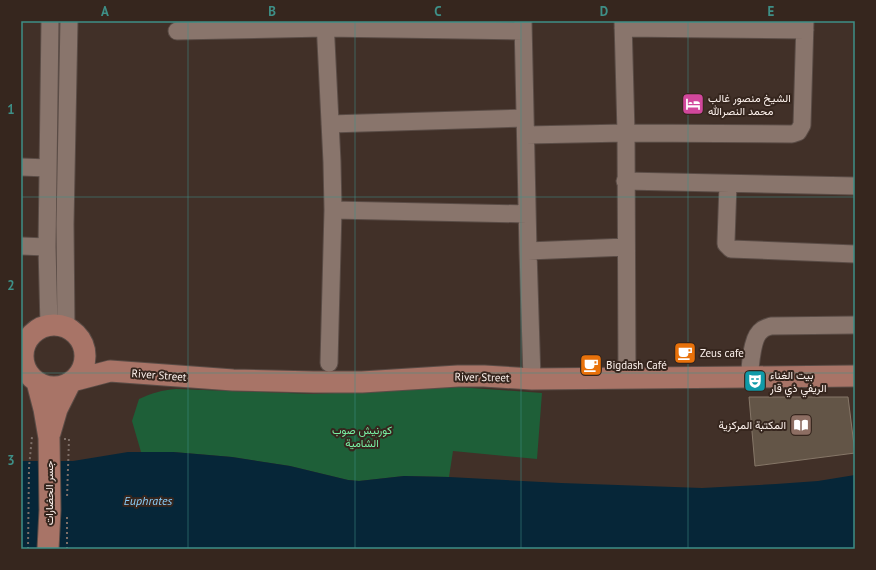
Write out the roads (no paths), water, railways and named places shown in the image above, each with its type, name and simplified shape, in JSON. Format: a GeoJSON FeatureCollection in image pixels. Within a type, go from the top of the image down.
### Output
{"type":"FeatureCollection","features":[{"type":"Feature","properties":{"kind":"main road"},"geometry":{"type":"LineString","coordinates":[[50,438],[44,409],[24,363],[23,349],[30,337],[44,327],[58,327],[76,335],[110,371]]}},
{"type":"Feature","properties":{"kind":"main road"},"geometry":{"type":"LineString","coordinates":[[50,438],[57,409],[63,396],[71,382],[84,365],[85,356],[83,344]]}},
{"type":"Feature","properties":{"kind":"main road","name":"River Street"},"geometry":{"type":"LineString","coordinates":[[71,382],[110,371],[273,382],[362,382],[458,376],[490,376],[532,379],[855,376]]}},
{"type":"Feature","properties":{"kind":"main road"},"geometry":{"type":"LineString","coordinates":[[31,381],[53,387],[71,382]]}},
{"type":"Feature","properties":{"kind":"main road","name":"جسر الحضارات"},"geometry":{"type":"LineString","coordinates":[[48,549],[50,510],[50,438]]}},
{"type":"Feature","properties":{"kind":"street"},"geometry":{"type":"LineString","coordinates":[[50,21],[47,247],[58,327]]}},
{"type":"Feature","properties":{"kind":"street"},"geometry":{"type":"LineString","coordinates":[[58,327],[65,224],[70,21]]}},
{"type":"Feature","properties":{"kind":"street"},"geometry":{"type":"LineString","coordinates":[[325,25],[333,210],[330,363]]}},
{"type":"Feature","properties":{"kind":"street"},"geometry":{"type":"LineString","coordinates":[[176,30],[325,25],[523,26],[532,379]]}},
{"type":"Feature","properties":{"kind":"street"},"geometry":{"type":"LineString","coordinates":[[330,124],[525,126],[626,133],[792,134],[798,132],[802,125],[805,25],[623,25],[626,133],[627,378]]}},
{"type":"Feature","properties":{"kind":"street"},"geometry":{"type":"LineString","coordinates":[[21,167],[48,168]]}},
{"type":"Feature","properties":{"kind":"street"},"geometry":{"type":"LineString","coordinates":[[625,182],[855,186]]}},
{"type":"Feature","properties":{"kind":"street"},"geometry":{"type":"LineString","coordinates":[[728,184],[726,244],[731,249],[855,254]]}},
{"type":"Feature","properties":{"kind":"street"},"geometry":{"type":"LineString","coordinates":[[333,210],[527,214]]}},
{"type":"Feature","properties":{"kind":"street"},"geometry":{"type":"LineString","coordinates":[[21,246],[47,247]]}},
{"type":"Feature","properties":{"kind":"street"},"geometry":{"type":"LineString","coordinates":[[528,251],[626,247]]}},
{"type":"Feature","properties":{"kind":"street"},"geometry":{"type":"LineString","coordinates":[[749,377],[756,335],[762,330],[771,326],[855,325]]}},
{"type":"Feature","properties":{"kind":"water","name":"Euphrates"},"geometry":{"type":"Polygon","coordinates":[[[128,452],[173,452],[232,457],[290,466],[348,480],[359,481],[404,476],[702,488],[818,481],[855,475],[855,549],[21,549],[21,461],[73,461],[128,452]]]}},
{"type":"Feature","properties":{"kind":"place","name":"الشيخ منصور غالب محمد النصرالله"},"geometry":{"type":"Point","coordinates":[693,104]}},
{"type":"Feature","properties":{"kind":"place","name":"Zeus cafe"},"geometry":{"type":"Point","coordinates":[685,353]}},
{"type":"Feature","properties":{"kind":"place","name":"Bigdash Café"},"geometry":{"type":"Point","coordinates":[591,365]}},
{"type":"Feature","properties":{"kind":"place","name":"بيت الغناء الريفي ذي قار"},"geometry":{"type":"Point","coordinates":[755,381]}},
{"type":"Feature","properties":{"kind":"place","name":"المكتبة المركزية"},"geometry":{"type":"Point","coordinates":[801,425]}},
{"type":"Feature","properties":{"kind":"park label","name":"كورنيش صوب الشامية"},"geometry":{"type":"Point","coordinates":[362,436]}}]}
